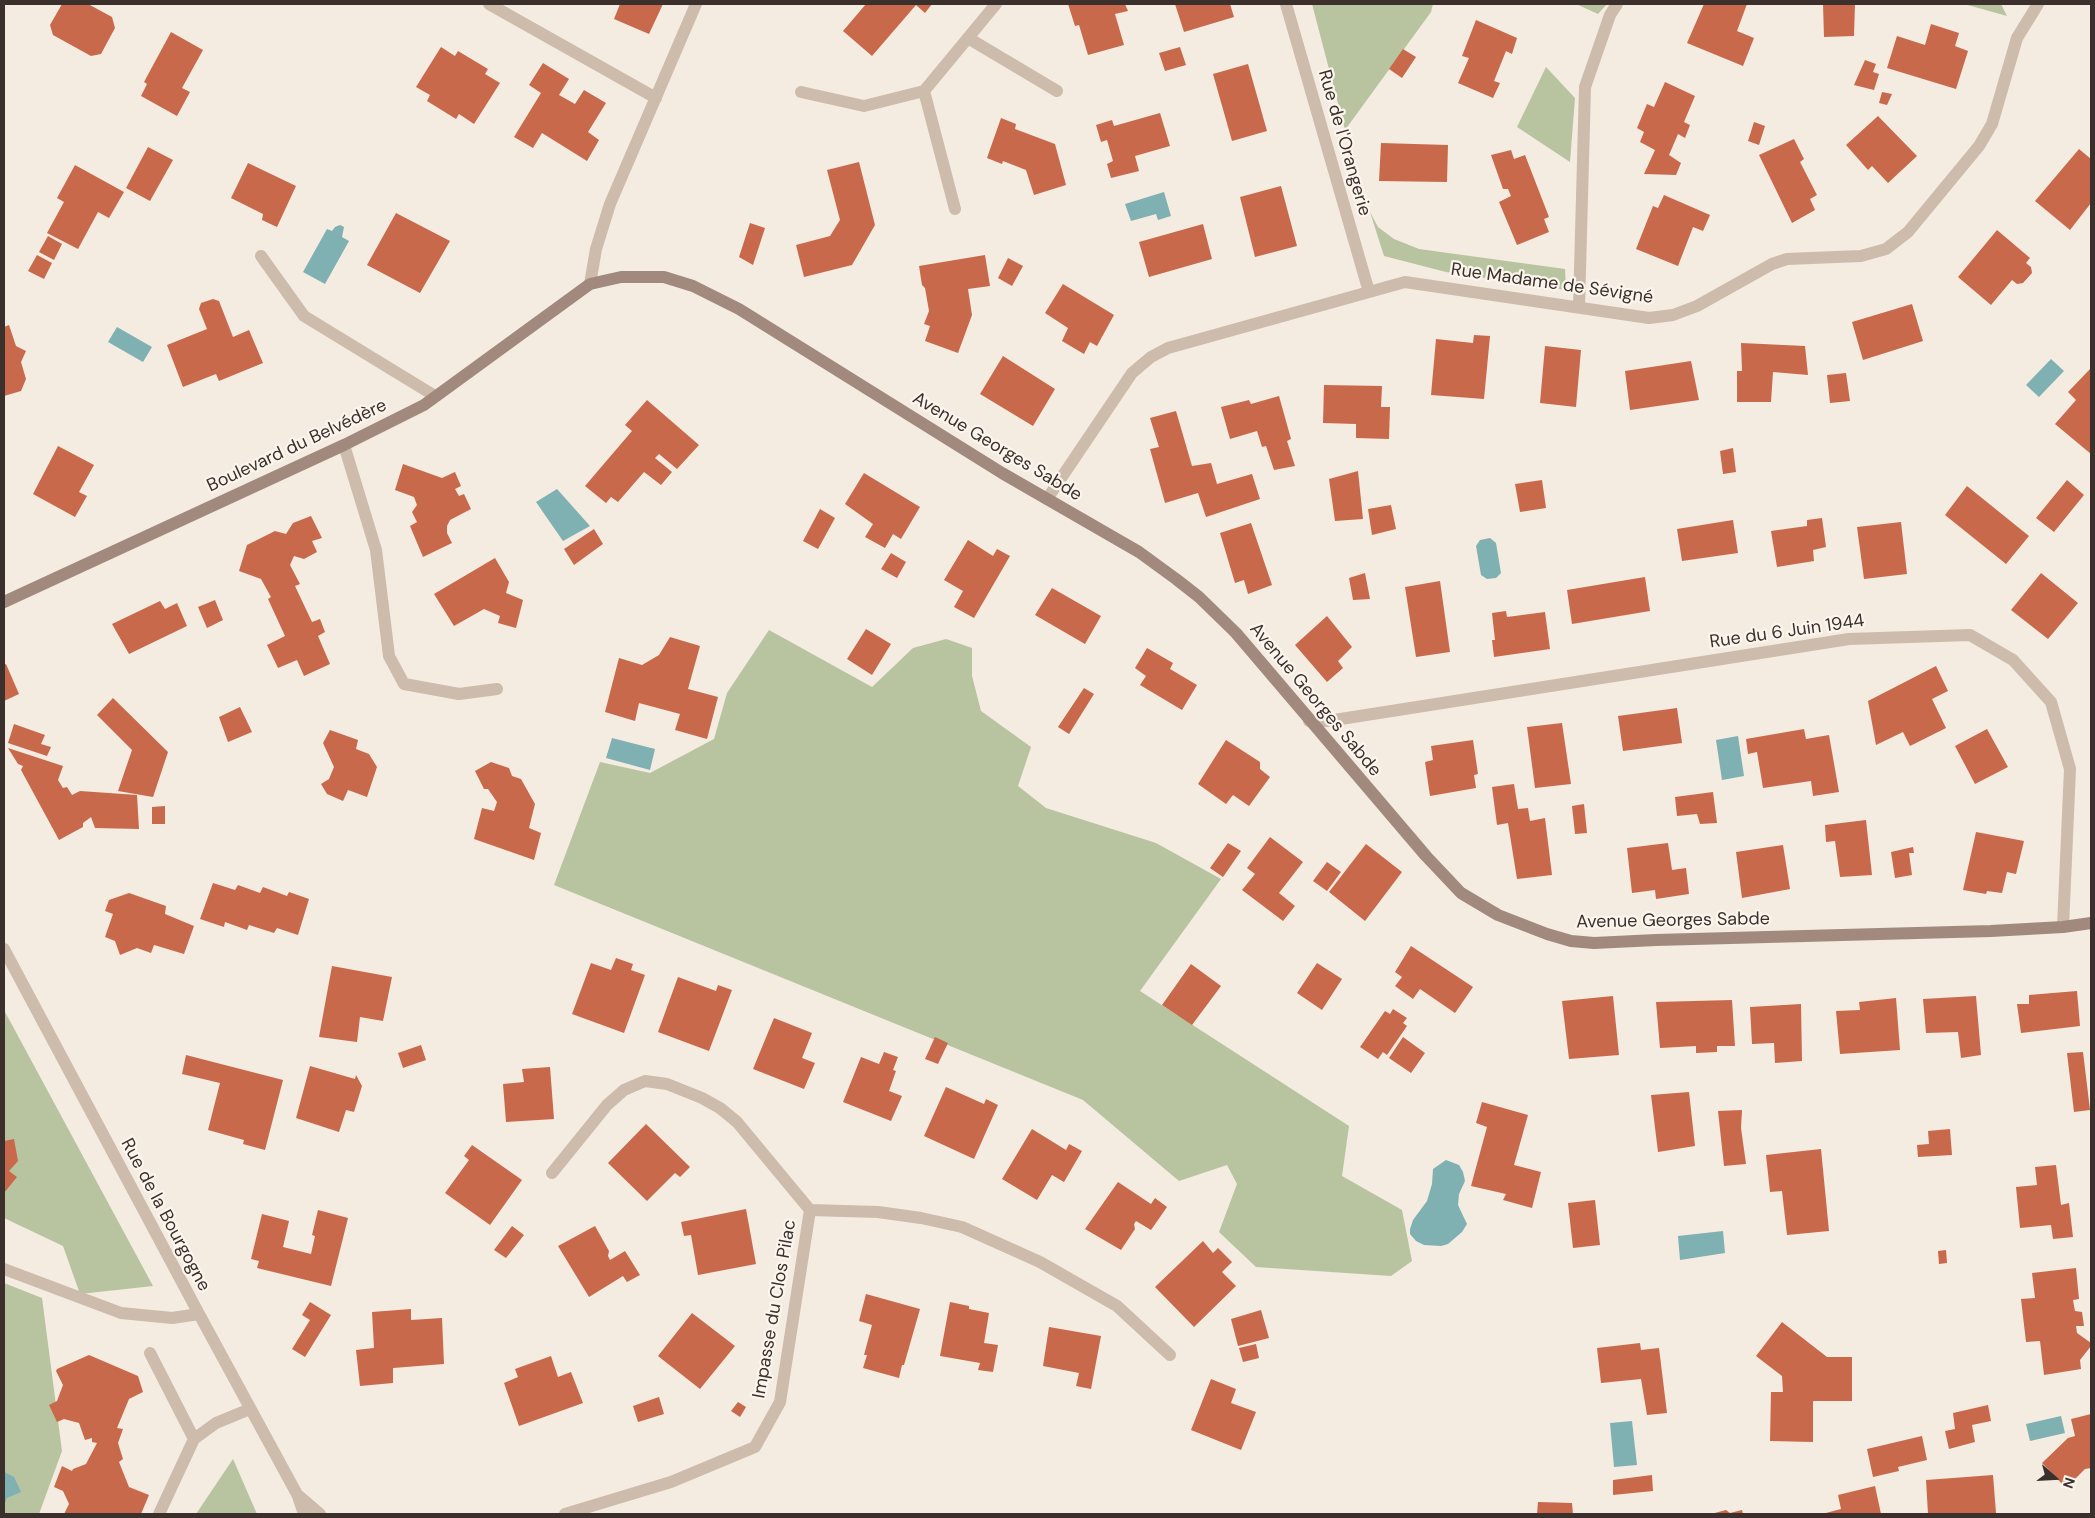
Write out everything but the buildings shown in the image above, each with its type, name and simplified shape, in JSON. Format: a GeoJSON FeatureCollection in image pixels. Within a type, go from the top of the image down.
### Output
{"type":"FeatureCollection","features":[{"type":"Feature","properties":{"kind":"street"},"geometry":{"type":"LineString","coordinates":[[489,4],[656,98]]}},
{"type":"Feature","properties":{"kind":"street"},"geometry":{"type":"LineString","coordinates":[[590,284],[596,249],[610,204],[696,4]]}},
{"type":"Feature","properties":{"kind":"street"},"geometry":{"type":"LineString","coordinates":[[801,92],[864,106],[924,91],[996,4]]}},
{"type":"Feature","properties":{"kind":"street","name":"Rue de l'Orangerie"},"geometry":{"type":"LineString","coordinates":[[1286,4],[1369,292]]}},
{"type":"Feature","properties":{"kind":"street"},"geometry":{"type":"LineString","coordinates":[[1579,307],[1585,87],[1610,15],[1617,4]]}},
{"type":"Feature","properties":{"kind":"street","name":"Rue Madame de Sévigné"},"geometry":{"type":"LineString","coordinates":[[1048,499],[1132,373],[1151,357],[1168,348],[1405,282],[1649,318],[1674,315],[1697,306],[1772,264],[1787,259],[1861,256],[1886,250],[1908,232],[1979,146],[1992,124],[2017,38],[2038,4]]}},
{"type":"Feature","properties":{"kind":"street"},"geometry":{"type":"LineString","coordinates":[[968,38],[1057,91]]}},
{"type":"Feature","properties":{"kind":"street"},"geometry":{"type":"LineString","coordinates":[[924,91],[955,209]]}},
{"type":"Feature","properties":{"kind":"street"},"geometry":{"type":"LineString","coordinates":[[261,256],[304,316],[435,396]]}},
{"type":"Feature","properties":{"kind":"street","name":"Avenue Georges Sabde"},"geometry":{"type":"LineString","coordinates":[[566,301],[590,284],[621,277],[664,277],[693,286],[739,309],[1002,473],[1139,552],[1199,597],[1236,633],[1309,721],[1426,856],[1461,892],[1498,915],[1547,934],[1571,941],[1594,943],[1991,931],[2063,927],[2091,923]]}},
{"type":"Feature","properties":{"kind":"street","name":"Boulevard du Belvédère"},"geometry":{"type":"LineString","coordinates":[[4,602],[24,591],[344,445],[424,405],[566,301]]}},
{"type":"Feature","properties":{"kind":"street"},"geometry":{"type":"LineString","coordinates":[[344,445],[376,550],[389,656],[404,684],[458,694],[497,689]]}},
{"type":"Feature","properties":{"kind":"street","name":"Boulevard du Belvédère"},"geometry":{"type":"LineString","coordinates":[[4,592],[24,591]]}},
{"type":"Feature","properties":{"kind":"street","name":"Rue du 6 Juin 1944"},"geometry":{"type":"LineString","coordinates":[[1309,721],[1328,721],[1849,638],[1970,635],[2013,660],[2051,702],[2070,769],[2063,927]]}},
{"type":"Feature","properties":{"kind":"street","name":"Rue de la Bourgogne"},"geometry":{"type":"LineString","coordinates":[[4,949],[298,1496],[304,1514]]}},
{"type":"Feature","properties":{"kind":"street","name":"Impasse du Clos Pilac"},"geometry":{"type":"LineString","coordinates":[[552,1173],[607,1105],[624,1090],[645,1081],[667,1084],[702,1098],[720,1108],[737,1122],[810,1210],[780,1402],[755,1447],[671,1482],[565,1514]]}},
{"type":"Feature","properties":{"kind":"street","name":"Impasse du Clos Pilac"},"geometry":{"type":"LineString","coordinates":[[810,1210],[878,1212],[962,1226],[1040,1262],[1117,1306],[1170,1355]]}},
{"type":"Feature","properties":{"kind":"street"},"geometry":{"type":"LineString","coordinates":[[4,1269],[121,1313],[172,1318],[199,1314]]}},
{"type":"Feature","properties":{"kind":"street"},"geometry":{"type":"LineString","coordinates":[[150,1353],[194,1439]]}},
{"type":"Feature","properties":{"kind":"street"},"geometry":{"type":"LineString","coordinates":[[159,1514],[194,1439],[216,1424],[250,1409]]}},
{"type":"Feature","properties":{"kind":"street","name":"Rue de la Bourgogne"},"geometry":{"type":"LineString","coordinates":[[298,1496],[320,1514]]}},
{"type":"Feature","properties":{"kind":"green space"},"geometry":{"type":"Polygon","coordinates":[[[1312,4],[1433,4],[1431,12],[1345,130],[1312,4]]]}},
{"type":"Feature","properties":{"kind":"green space"},"geometry":{"type":"Polygon","coordinates":[[[1576,4],[1607,4],[1598,14],[1576,4]]]}},
{"type":"Feature","properties":{"kind":"green space"},"geometry":{"type":"Polygon","coordinates":[[[1964,4],[2001,4],[2007,16],[1964,4]]]}},
{"type":"Feature","properties":{"kind":"green space"},"geometry":{"type":"Polygon","coordinates":[[[1546,67],[1575,98],[1570,162],[1517,127],[1546,67]]]}},
{"type":"Feature","properties":{"kind":"green space"},"geometry":{"type":"Polygon","coordinates":[[[1370,212],[1378,227],[1394,239],[1419,249],[1565,269],[1566,290],[1446,272],[1384,256],[1370,212]]]}},
{"type":"Feature","properties":{"kind":"green space"},"geometry":{"type":"Polygon","coordinates":[[[769,630],[872,687],[913,648],[946,639],[972,648],[972,676],[981,711],[1031,747],[1018,786],[1046,808],[1156,843],[1221,879],[1140,991],[1349,1126],[1342,1176],[1402,1210],[1412,1261],[1391,1276],[1256,1267],[1219,1232],[1237,1184],[1227,1165],[1179,1181],[1083,1100],[554,885],[600,762],[650,773],[714,739],[727,693],[769,630]]]}},
{"type":"Feature","properties":{"kind":"green space"},"geometry":{"type":"Polygon","coordinates":[[[4,1010],[153,1286],[80,1294],[63,1246],[4,1218],[4,1010]]]}},
{"type":"Feature","properties":{"kind":"green space"},"geometry":{"type":"Polygon","coordinates":[[[4,1283],[42,1298],[62,1451],[39,1514],[4,1514],[4,1283]]]}},
{"type":"Feature","properties":{"kind":"green space"},"geometry":{"type":"Polygon","coordinates":[[[233,1459],[257,1514],[196,1514],[233,1459]]]}},
{"type":"Feature","properties":{"kind":"water"},"geometry":{"type":"Polygon","coordinates":[[[1164,192],[1171,216],[1158,220],[1156,214],[1131,221],[1125,204],[1164,192]]]}},
{"type":"Feature","properties":{"kind":"water"},"geometry":{"type":"Polygon","coordinates":[[[340,225],[344,227],[342,237],[349,241],[325,284],[303,272],[327,229],[332,231],[340,225]]]}},
{"type":"Feature","properties":{"kind":"water"},"geometry":{"type":"Polygon","coordinates":[[[117,327],[152,347],[143,362],[108,342],[117,327]]]}},
{"type":"Feature","properties":{"kind":"water"},"geometry":{"type":"Polygon","coordinates":[[[2051,359],[2064,371],[2039,397],[2026,385],[2051,359]]]}},
{"type":"Feature","properties":{"kind":"water"},"geometry":{"type":"Polygon","coordinates":[[[557,489],[590,526],[563,541],[536,502],[557,489]]]}},
{"type":"Feature","properties":{"kind":"water"},"geometry":{"type":"Polygon","coordinates":[[[1490,538],[1496,543],[1501,573],[1496,578],[1487,579],[1481,575],[1476,546],[1480,540],[1490,538]]]}},
{"type":"Feature","properties":{"kind":"water"},"geometry":{"type":"Polygon","coordinates":[[[1738,736],[1744,776],[1722,780],[1716,740],[1738,736]]]}},
{"type":"Feature","properties":{"kind":"water"},"geometry":{"type":"Polygon","coordinates":[[[612,738],[655,749],[650,770],[606,758],[612,738]]]}},
{"type":"Feature","properties":{"kind":"water"},"geometry":{"type":"Polygon","coordinates":[[[1446,1160],[1459,1165],[1463,1172],[1465,1181],[1459,1194],[1458,1205],[1467,1224],[1462,1232],[1448,1244],[1441,1246],[1424,1245],[1416,1241],[1410,1234],[1410,1229],[1413,1220],[1427,1201],[1432,1184],[1433,1169],[1446,1160]]]}},
{"type":"Feature","properties":{"kind":"water"},"geometry":{"type":"Polygon","coordinates":[[[1723,1231],[1725,1253],[1680,1260],[1678,1236],[1723,1231]]]}},
{"type":"Feature","properties":{"kind":"water"},"geometry":{"type":"Polygon","coordinates":[[[2061,1416],[2065,1433],[2030,1441],[2026,1424],[2061,1416]]]}},
{"type":"Feature","properties":{"kind":"water"},"geometry":{"type":"Polygon","coordinates":[[[1632,1421],[1637,1465],[1614,1467],[1610,1423],[1632,1421]]]}},
{"type":"Feature","properties":{"kind":"water"},"geometry":{"type":"Polygon","coordinates":[[[4,1472],[14,1477],[21,1492],[7,1498],[4,1505],[4,1472]]]}}]}
